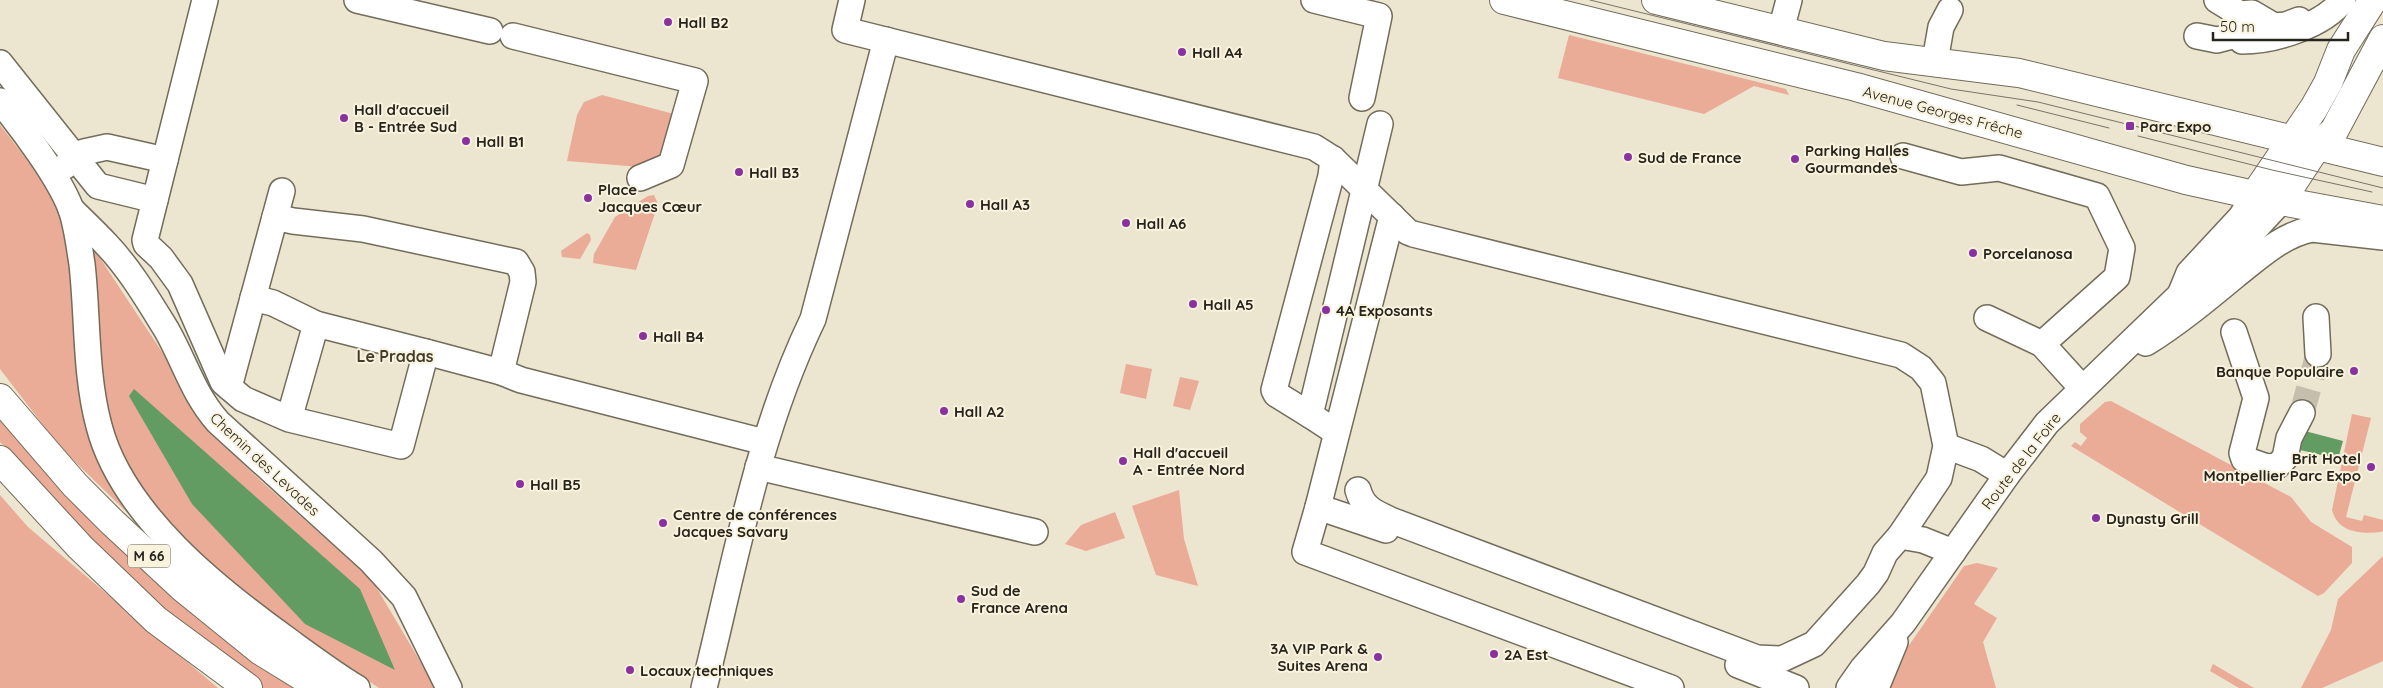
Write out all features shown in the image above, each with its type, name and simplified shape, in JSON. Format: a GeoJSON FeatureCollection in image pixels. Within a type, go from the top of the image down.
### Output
{"type":"FeatureCollection","features":[{"type":"Feature","properties":{"kind":"main road","name":"Avenue Georges Frêche"},"geometry":{"type":"LineString","coordinates":[[1504,0],[1856,87],[2186,180],[2281,202],[2383,220]]}},
{"type":"Feature","properties":{"kind":"main road"},"geometry":{"type":"LineString","coordinates":[[1656,0],[1884,56],[2019,73],[2383,162]]}},
{"type":"Feature","properties":{"kind":"main road"},"geometry":{"type":"LineString","coordinates":[[2281,202],[2304,143],[2314,108],[2328,83],[2341,50],[2374,0]]}},
{"type":"Feature","properties":{"kind":"main road"},"geometry":{"type":"LineString","coordinates":[[2254,196],[2304,143],[2334,131],[2383,39]]}},
{"type":"Feature","properties":{"kind":"main road","name":"M 66"},"geometry":{"type":"LineString","coordinates":[[0,398],[75,485],[182,587],[261,651],[320,688]]}},
{"type":"Feature","properties":{"kind":"main road","name":"M 66"},"geometry":{"type":"LineString","coordinates":[[0,460],[80,547],[156,620],[248,688]]}},
{"type":"Feature","properties":{"kind":"street"},"geometry":{"type":"LineString","coordinates":[[205,0],[155,200],[146,244],[161,258],[180,284],[224,382],[243,399],[289,419],[401,446],[426,352]]}},
{"type":"Feature","properties":{"kind":"street"},"geometry":{"type":"LineString","coordinates":[[357,0],[695,81],[671,166],[640,178]]}},
{"type":"Feature","properties":{"kind":"street"},"geometry":{"type":"LineString","coordinates":[[852,0],[845,30],[1314,147],[1333,159],[1408,232],[1901,355],[1921,368],[1933,383],[1946,446],[1938,478],[1900,536],[1884,553],[1876,573],[1868,584],[1814,644],[1795,654],[1776,659],[1757,658],[1393,521],[1364,505],[1358,490]]}},
{"type":"Feature","properties":{"kind":"street"},"geometry":{"type":"LineString","coordinates":[[1314,0],[1379,16],[1362,98]]}},
{"type":"Feature","properties":{"kind":"street"},"geometry":{"type":"LineString","coordinates":[[1781,30],[1789,0]]}},
{"type":"Feature","properties":{"kind":"street"},"geometry":{"type":"LineString","coordinates":[[2217,0],[2238,25],[2242,41],[2264,41],[2290,32],[2336,8],[2343,0]]}},
{"type":"Feature","properties":{"kind":"street"},"geometry":{"type":"LineString","coordinates":[[2196,36],[2217,40],[2252,13],[2274,26],[2286,25],[2306,18],[2328,6],[2333,0]]}},
{"type":"Feature","properties":{"kind":"street"},"geometry":{"type":"LineString","coordinates":[[1935,62],[1941,27],[1950,10]]}},
{"type":"Feature","properties":{"kind":"street"},"geometry":{"type":"LineString","coordinates":[[704,688],[764,442],[794,359],[813,319],[886,40]]}},
{"type":"Feature","properties":{"kind":"street"},"geometry":{"type":"LineString","coordinates":[[0,63],[98,186],[155,200]]}},
{"type":"Feature","properties":{"kind":"street"},"geometry":{"type":"LineString","coordinates":[[0,102],[52,175],[71,209]]}},
{"type":"Feature","properties":{"kind":"street"},"geometry":{"type":"LineString","coordinates":[[1310,415],[1380,124]]}},
{"type":"Feature","properties":{"kind":"street"},"geometry":{"type":"LineString","coordinates":[[52,175],[84,152],[107,147],[165,160]]}},
{"type":"Feature","properties":{"kind":"street"},"geometry":{"type":"LineString","coordinates":[[1903,156],[1961,172],[1999,168],[2097,196],[2122,248],[2117,277],[2042,344]]}},
{"type":"Feature","properties":{"kind":"street"},"geometry":{"type":"LineString","coordinates":[[1333,159],[1331,176],[1274,390],[1276,394],[1336,432]]}},
{"type":"Feature","properties":{"kind":"street"},"geometry":{"type":"LineString","coordinates":[[229,387],[282,191]]}},
{"type":"Feature","properties":{"kind":"street","name":"Route de la Foire"},"geometry":{"type":"LineString","coordinates":[[2180,295],[2189,273],[2241,216],[2254,196]]}},
{"type":"Feature","properties":{"kind":"street","name":"Route de la Foire"},"geometry":{"type":"LineString","coordinates":[[1849,688],[1863,668],[1903,623],[2006,475],[2047,424],[2090,380],[2180,295],[2204,285],[2281,202]]}},
{"type":"Feature","properties":{"kind":"street","name":"M 66"},"geometry":{"type":"LineString","coordinates":[[71,209],[79,246],[85,292],[93,401],[99,428],[122,478],[142,509],[197,569],[264,623],[357,688]]}},
{"type":"Feature","properties":{"kind":"street","name":"Chemin des Levades"},"geometry":{"type":"LineString","coordinates":[[71,209],[107,245],[130,273],[167,332],[187,375],[206,408],[218,422],[371,561],[404,598],[450,688]]}},
{"type":"Feature","properties":{"kind":"street"},"geometry":{"type":"LineString","coordinates":[[1392,216],[1305,552],[1671,688]]}},
{"type":"Feature","properties":{"kind":"street"},"geometry":{"type":"LineString","coordinates":[[275,217],[292,221],[363,228],[516,262],[522,272],[523,282],[501,372]]}},
{"type":"Feature","properties":{"kind":"street"},"geometry":{"type":"LineString","coordinates":[[1987,318],[2042,344],[2090,380],[2169,329],[2279,242],[2312,229],[2383,237]]}},
{"type":"Feature","properties":{"kind":"street"},"geometry":{"type":"LineString","coordinates":[[253,298],[273,303],[316,324],[501,372],[530,382],[764,442]]}},
{"type":"Feature","properties":{"kind":"street"},"geometry":{"type":"LineString","coordinates":[[2316,317],[2318,354]]}},
{"type":"Feature","properties":{"kind":"street"},"geometry":{"type":"LineString","coordinates":[[289,419],[316,324]]}},
{"type":"Feature","properties":{"kind":"street"},"geometry":{"type":"LineString","coordinates":[[2234,332],[2256,398],[2242,453],[2244,459],[2267,467],[2277,466],[2285,458],[2289,438],[2302,412]]}},
{"type":"Feature","properties":{"kind":"street"},"geometry":{"type":"LineString","coordinates":[[1946,446],[1982,459],[2006,475]]}},
{"type":"Feature","properties":{"kind":"street"},"geometry":{"type":"LineString","coordinates":[[758,467],[1035,532]]}},
{"type":"Feature","properties":{"kind":"street"},"geometry":{"type":"LineString","coordinates":[[1318,507],[1390,531],[1792,686],[1795,654]]}},
{"type":"Feature","properties":{"kind":"street"},"geometry":{"type":"LineString","coordinates":[[1900,536],[1923,540],[1953,552]]}},
{"type":"Feature","properties":{"kind":"street"},"geometry":{"type":"LineString","coordinates":[[1367,574],[1369,588],[1631,688]]}},
{"type":"Feature","properties":{"kind":"street","name":"Route de la Foire"},"geometry":{"type":"LineString","coordinates":[[1876,688],[1903,623]]}},
{"type":"Feature","properties":{"kind":"shaded area"},"geometry":{"type":"Polygon","coordinates":[[[1569,35],[1786,89],[1789,95],[1754,86],[1704,114],[1558,78],[1569,35]]]}},
{"type":"Feature","properties":{"kind":"shaded area"},"geometry":{"type":"Polygon","coordinates":[[[602,95],[674,114],[666,155],[652,168],[567,161],[577,115],[584,102],[602,95]]]}},
{"type":"Feature","properties":{"kind":"shaded area"},"geometry":{"type":"Polygon","coordinates":[[[0,125],[53,193],[70,255],[79,325],[141,526],[60,447],[0,369],[0,125]]]}},
{"type":"Feature","properties":{"kind":"shaded area"},"geometry":{"type":"Polygon","coordinates":[[[654,195],[658,204],[636,270],[593,263],[594,254],[615,217],[648,196],[654,195]]]}},
{"type":"Feature","properties":{"kind":"shaded area"},"geometry":{"type":"Polygon","coordinates":[[[587,233],[590,235],[591,240],[580,259],[562,257],[561,251],[587,233]]]}},
{"type":"Feature","properties":{"kind":"shaded area"},"geometry":{"type":"Polygon","coordinates":[[[90,243],[166,358],[206,428],[261,481],[372,580],[436,688],[379,688],[261,609],[175,537],[125,460],[107,414],[90,243]]]}},
{"type":"Feature","properties":{"kind":"shaded area"},"geometry":{"type":"Polygon","coordinates":[[[1126,364],[1152,369],[1146,399],[1120,393],[1126,364]]]}},
{"type":"Feature","properties":{"kind":"shaded area"},"geometry":{"type":"Polygon","coordinates":[[[1180,377],[1199,381],[1190,410],[1173,406],[1180,377]]]}},
{"type":"Feature","properties":{"kind":"shaded area"},"geometry":{"type":"Polygon","coordinates":[[[134,389],[360,589],[395,670],[305,624],[192,504],[129,396],[134,389]]]}},
{"type":"Feature","properties":{"kind":"shaded area"},"geometry":{"type":"Polygon","coordinates":[[[2111,401],[2291,497],[2311,522],[2352,547],[2352,563],[2324,593],[2318,596],[2071,446],[2075,442],[2081,446],[2087,438],[2080,432],[2080,424],[2105,402],[2111,401]]]}},
{"type":"Feature","properties":{"kind":"shaded area"},"geometry":{"type":"Polygon","coordinates":[[[2352,414],[2371,418],[2346,517],[2362,521],[2364,515],[2383,520],[2383,531],[2381,532],[2366,533],[2345,528],[2335,518],[2332,510],[2352,414]]]}},
{"type":"Feature","properties":{"kind":"shaded area"},"geometry":{"type":"Polygon","coordinates":[[[0,416],[298,688],[263,688],[202,643],[103,555],[0,442],[0,416]]]}},
{"type":"Feature","properties":{"kind":"shaded area"},"geometry":{"type":"Polygon","coordinates":[[[2305,431],[2343,441],[2338,459],[2300,450],[2305,431]]]}},
{"type":"Feature","properties":{"kind":"shaded area"},"geometry":{"type":"Polygon","coordinates":[[[1179,490],[1184,539],[1198,586],[1156,575],[1132,506],[1179,490]]]}},
{"type":"Feature","properties":{"kind":"shaded area"},"geometry":{"type":"Polygon","coordinates":[[[0,495],[28,527],[218,688],[0,688],[0,495]]]}},
{"type":"Feature","properties":{"kind":"shaded area"},"geometry":{"type":"Polygon","coordinates":[[[1115,512],[1125,538],[1086,551],[1065,544],[1081,525],[1115,512]]]}},
{"type":"Feature","properties":{"kind":"shaded area"},"geometry":{"type":"Polygon","coordinates":[[[2383,556],[2383,661],[2322,688],[2301,688],[2331,630],[2338,599],[2383,556]]]}},
{"type":"Feature","properties":{"kind":"shaded area"},"geometry":{"type":"Polygon","coordinates":[[[1977,563],[1998,568],[1974,604],[1997,618],[1983,642],[1996,688],[1888,688],[1894,667],[1964,566],[1977,563]]]}},
{"type":"Feature","properties":{"kind":"shaded area"},"geometry":{"type":"Polygon","coordinates":[[[2213,664],[2254,688],[2239,688],[2210,671],[2213,664]]]}},
{"type":"Feature","properties":{"kind":"tunnel"},"geometry":{"type":"LineString","coordinates":[[2302,413],[2318,354]]}},
{"type":"Feature","properties":{"kind":"tram line"},"geometry":{"type":"LineString","coordinates":[[1590,0],[1951,89],[2038,102],[2383,188]]}},
{"type":"Feature","properties":{"kind":"tram line"},"geometry":{"type":"LineString","coordinates":[[2017,105],[2109,128]]}},
{"type":"Feature","properties":{"kind":"tram line"},"geometry":{"type":"LineString","coordinates":[[2138,136],[2272,170],[2372,192]]}},
{"type":"Feature","properties":{"kind":"place","name":"Hall B2"},"geometry":{"type":"Point","coordinates":[668,22]}},
{"type":"Feature","properties":{"kind":"place","name":"Hall A4"},"geometry":{"type":"Point","coordinates":[1182,52]}},
{"type":"Feature","properties":{"kind":"place","name":"Hall d'accueil B - Entrée Sud"},"geometry":{"type":"Point","coordinates":[344,118]}},
{"type":"Feature","properties":{"kind":"place","name":"Parc Expo"},"geometry":{"type":"Point","coordinates":[2130,126]}},
{"type":"Feature","properties":{"kind":"place","name":"Hall B1"},"geometry":{"type":"Point","coordinates":[466,141]}},
{"type":"Feature","properties":{"kind":"place","name":"Sud de France"},"geometry":{"type":"Point","coordinates":[1628,157]}},
{"type":"Feature","properties":{"kind":"place","name":"Parking Halles Gourmandes"},"geometry":{"type":"Point","coordinates":[1795,159]}},
{"type":"Feature","properties":{"kind":"place","name":"Hall B3"},"geometry":{"type":"Point","coordinates":[739,172]}},
{"type":"Feature","properties":{"kind":"place","name":"Place Jacques Cœur"},"geometry":{"type":"Point","coordinates":[588,198]}},
{"type":"Feature","properties":{"kind":"place","name":"Hall A3"},"geometry":{"type":"Point","coordinates":[970,204]}},
{"type":"Feature","properties":{"kind":"place","name":"Hall A6"},"geometry":{"type":"Point","coordinates":[1126,223]}},
{"type":"Feature","properties":{"kind":"place","name":"Porcelanosa"},"geometry":{"type":"Point","coordinates":[1973,253]}},
{"type":"Feature","properties":{"kind":"place","name":"Hall A5"},"geometry":{"type":"Point","coordinates":[1193,304]}},
{"type":"Feature","properties":{"kind":"place","name":"4A Exposants"},"geometry":{"type":"Point","coordinates":[1326,310]}},
{"type":"Feature","properties":{"kind":"place","name":"Hall B4"},"geometry":{"type":"Point","coordinates":[643,336]}},
{"type":"Feature","properties":{"kind":"place","name":"Banque Populaire"},"geometry":{"type":"Point","coordinates":[2354,371]}},
{"type":"Feature","properties":{"kind":"place","name":"Hall A2"},"geometry":{"type":"Point","coordinates":[944,411]}},
{"type":"Feature","properties":{"kind":"place","name":"Hall d'accueil A - Entrée Nord"},"geometry":{"type":"Point","coordinates":[1123,461]}},
{"type":"Feature","properties":{"kind":"place","name":"Brit Hotel Montpellier Parc Expo"},"geometry":{"type":"Point","coordinates":[2371,467]}},
{"type":"Feature","properties":{"kind":"place","name":"Hall B5"},"geometry":{"type":"Point","coordinates":[520,484]}},
{"type":"Feature","properties":{"kind":"place","name":"Dynasty Grill"},"geometry":{"type":"Point","coordinates":[2096,518]}},
{"type":"Feature","properties":{"kind":"place","name":"Centre de conférences Jacques Savary"},"geometry":{"type":"Point","coordinates":[663,523]}},
{"type":"Feature","properties":{"kind":"place","name":"Sud de France Arena"},"geometry":{"type":"Point","coordinates":[961,599]}},
{"type":"Feature","properties":{"kind":"place","name":"2A Est"},"geometry":{"type":"Point","coordinates":[1494,654]}},
{"type":"Feature","properties":{"kind":"place","name":"3A VIP Park & Suites Arena"},"geometry":{"type":"Point","coordinates":[1378,657]}},
{"type":"Feature","properties":{"kind":"place","name":"Locaux techniques"},"geometry":{"type":"Point","coordinates":[630,670]}},
{"type":"Feature","properties":{"kind":"district","name":"Le Pradas"},"geometry":{"type":"Point","coordinates":[395,356]}}]}
